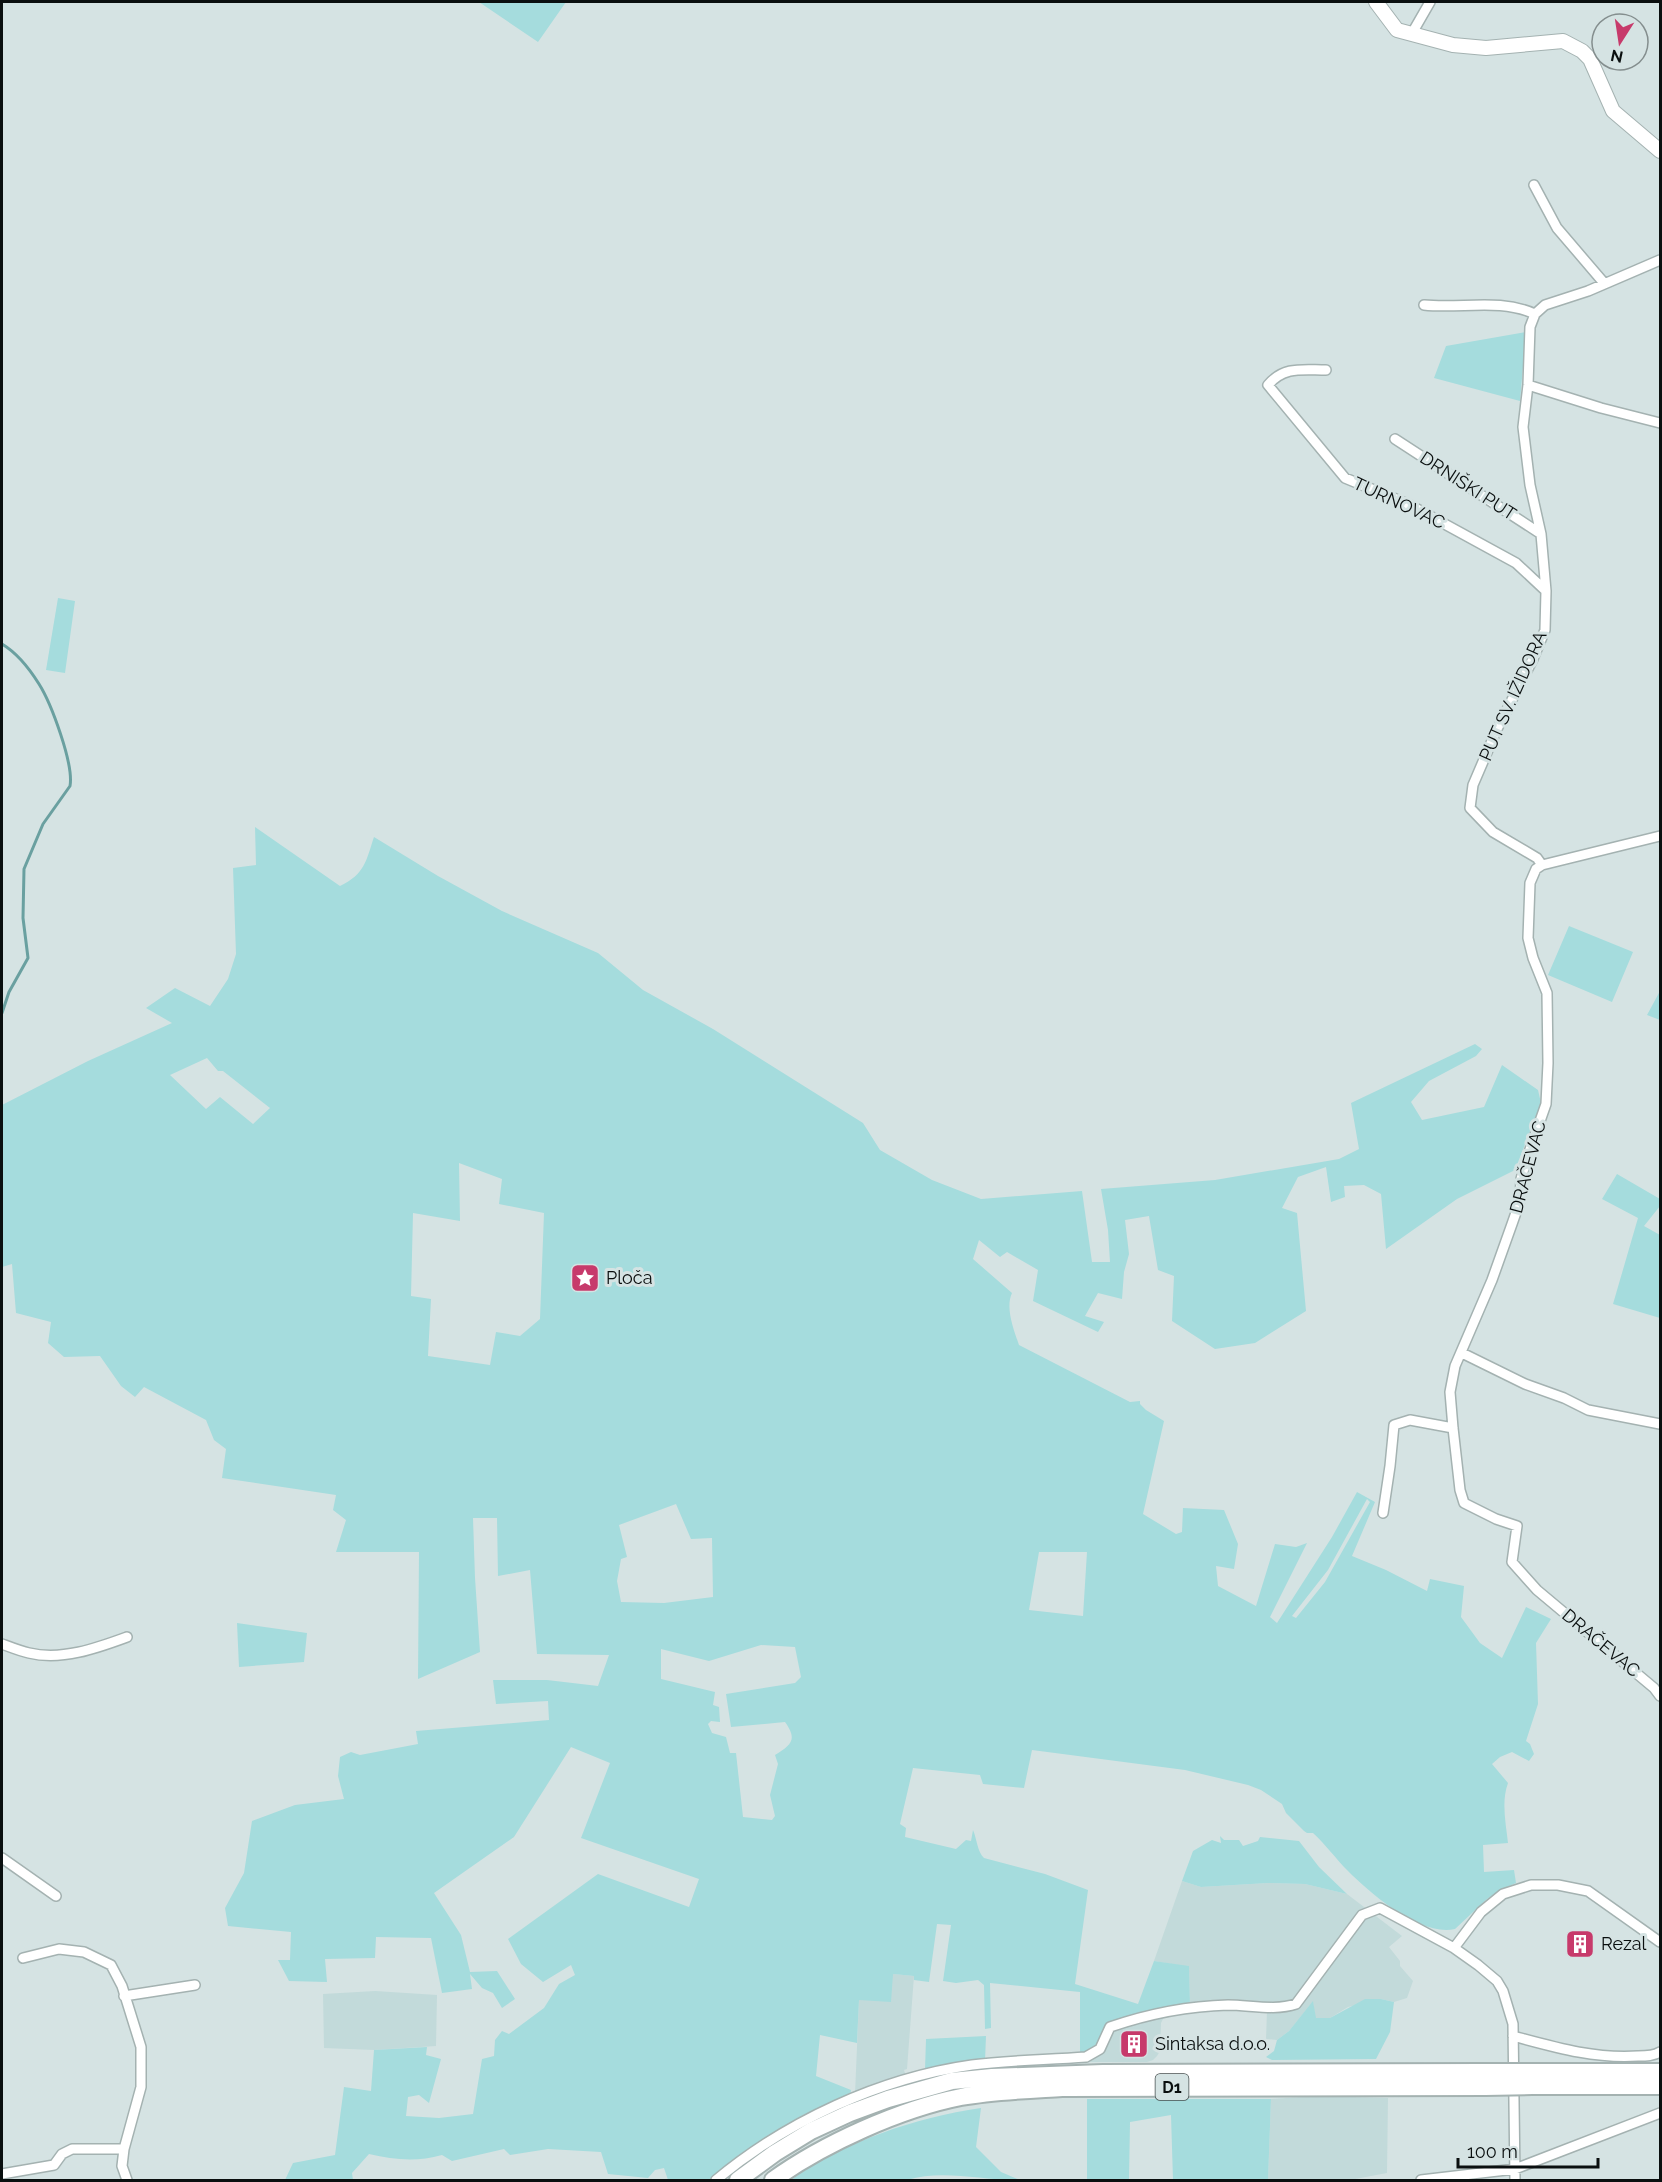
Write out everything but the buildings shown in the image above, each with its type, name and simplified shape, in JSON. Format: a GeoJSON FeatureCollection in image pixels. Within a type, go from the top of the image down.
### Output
{"type":"FeatureCollection","features":[{"type":"Feature","properties":{"kind":"highway"},"geometry":{"type":"LineString","coordinates":[[1103,2073],[1117,2064],[1152,2064],[1157,2060]]}},
{"type":"Feature","properties":{"kind":"highway"},"geometry":{"type":"LineString","coordinates":[[1257,2060],[1266,2065],[1285,2065],[1295,2072]]}},
{"type":"Feature","properties":{"kind":"highway","name":"D1"},"geometry":{"type":"LineString","coordinates":[[738,2181],[775,2153],[812,2131],[850,2113],[888,2099],[952,2081],[992,2077],[1103,2073],[1295,2072],[1484,2079]]}},
{"type":"Feature","properties":{"kind":"highway","name":"D1"},"geometry":{"type":"LineString","coordinates":[[773,2181],[798,2164],[866,2129],[915,2110],[960,2097],[995,2092],[1084,2088],[1533,2079],[1660,2072]]}},
{"type":"Feature","properties":{"kind":"highway","name":"D1"},"geometry":{"type":"LineString","coordinates":[[1533,2079],[1660,2086]]}},
{"type":"Feature","properties":{"kind":"street"},"geometry":{"type":"LineString","coordinates":[[1376,2],[1397,30],[1453,45],[1486,48],[1563,41],[1582,51],[1590,59],[1613,111],[1660,151]]}},
{"type":"Feature","properties":{"kind":"street"},"geometry":{"type":"LineString","coordinates":[[1411,35],[1430,2]]}},
{"type":"Feature","properties":{"kind":"street"},"geometry":{"type":"LineString","coordinates":[[1534,184],[1557,228],[1604,283]]}},
{"type":"Feature","properties":{"kind":"street"},"geometry":{"type":"LineString","coordinates":[[1424,305],[1442,307],[1508,305],[1523,308],[1535,314],[1545,305],[1588,291],[1660,260]]}},
{"type":"Feature","properties":{"kind":"street","name":"PUT SV. IŽIDORA"},"geometry":{"type":"LineString","coordinates":[[1535,314],[1530,327],[1528,385],[1523,427],[1530,485],[1541,534],[1546,591],[1545,630],[1533,659],[1497,729],[1473,785],[1470,808],[1492,832],[1537,858],[1539,867]]}},
{"type":"Feature","properties":{"kind":"street","name":"TURNOVAC"},"geometry":{"type":"LineString","coordinates":[[1326,369],[1285,371],[1268,385],[1345,478],[1408,504],[1516,563],[1546,591]]}},
{"type":"Feature","properties":{"kind":"street"},"geometry":{"type":"LineString","coordinates":[[1528,385],[1601,408],[1660,423]]}},
{"type":"Feature","properties":{"kind":"street","name":"DRNIŠKI PUT"},"geometry":{"type":"LineString","coordinates":[[1395,439],[1541,534]]}},
{"type":"Feature","properties":{"kind":"street"},"geometry":{"type":"LineString","coordinates":[[1539,867],[1660,836]]}},
{"type":"Feature","properties":{"kind":"street","name":"DRAČEVAC"},"geometry":{"type":"LineString","coordinates":[[1539,867],[1530,883],[1528,938],[1533,958],[1548,993],[1546,1104],[1521,1179],[1520,1201],[1492,1280],[1455,1366],[1450,1392],[1460,1490],[1464,1503],[1496,1519],[1517,1526],[1512,1562],[1537,1590],[1654,1688],[1660,1696]]}},
{"type":"Feature","properties":{"kind":"street"},"geometry":{"type":"LineString","coordinates":[[1462,1353],[1516,1380],[1564,1398],[1588,1410],[1660,1424]]}},
{"type":"Feature","properties":{"kind":"street"},"geometry":{"type":"LineString","coordinates":[[1383,1513],[1394,1425],[1410,1420],[1453,1428]]}},
{"type":"Feature","properties":{"kind":"street"},"geometry":{"type":"LineString","coordinates":[[2,1644],[30,1654],[77,1653],[127,1637]]}},
{"type":"Feature","properties":{"kind":"street"},"geometry":{"type":"LineString","coordinates":[[2,1858],[56,1896]]}},
{"type":"Feature","properties":{"kind":"street"},"geometry":{"type":"LineString","coordinates":[[1454,1948],[1481,1912],[1503,1894],[1531,1885],[1558,1885],[1588,1891],[1660,1942]]}},
{"type":"Feature","properties":{"kind":"street"},"geometry":{"type":"LineString","coordinates":[[716,2181],[741,2160],[785,2132],[846,2101],[910,2078],[972,2065],[1086,2057],[1100,2049],[1110,2027],[1130,2020],[1195,2007],[1229,2005],[1281,2008],[1296,2004],[1362,1915],[1380,1908],[1454,1948],[1478,1965],[1497,1981],[1507,2000],[1513,2024],[1515,2181]]}},
{"type":"Feature","properties":{"kind":"street"},"geometry":{"type":"LineString","coordinates":[[23,1958],[59,1949],[84,1952],[111,1965],[124,1995],[141,2047],[141,2086],[124,2149],[122,2166],[127,2181]]}},
{"type":"Feature","properties":{"kind":"street"},"geometry":{"type":"LineString","coordinates":[[124,1995],[195,1985]]}},
{"type":"Feature","properties":{"kind":"street"},"geometry":{"type":"LineString","coordinates":[[1513,2036],[1587,2054],[1628,2057],[1656,2055],[1660,2052]]}},
{"type":"Feature","properties":{"kind":"street"},"geometry":{"type":"LineString","coordinates":[[1421,2181],[1515,2169],[1660,2113]]}},
{"type":"Feature","properties":{"kind":"street"},"geometry":{"type":"LineString","coordinates":[[2,2174],[54,2165],[62,2154],[72,2149],[124,2149]]}},
{"type":"Feature","properties":{"kind":"shaded area"},"geometry":{"type":"Polygon","coordinates":[[[479,2],[566,2],[538,42],[479,2]]]}},
{"type":"Feature","properties":{"kind":"shaded area"},"geometry":{"type":"Polygon","coordinates":[[[1526,332],[1520,401],[1434,378],[1446,346],[1526,332]]]}},
{"type":"Feature","properties":{"kind":"shaded area"},"geometry":{"type":"Polygon","coordinates":[[[58,598],[75,601],[65,673],[46,670],[58,598]]]}},
{"type":"Feature","properties":{"kind":"shaded area"},"geometry":{"type":"Polygon","coordinates":[[[255,827],[340,886],[360,872],[374,837],[502,911],[598,953],[643,990],[713,1029],[863,1123],[880,1150],[932,1180],[981,1199],[1082,1191],[1092,1262],[1110,1262],[1108,1230],[1101,1189],[1215,1180],[1339,1159],[1359,1149],[1351,1103],[1475,1044],[1482,1049],[1476,1056],[1429,1081],[1411,1102],[1422,1120],[1484,1107],[1502,1065],[1538,1090],[1541,1103],[1515,1170],[1457,1199],[1386,1249],[1381,1194],[1364,1185],[1344,1186],[1345,1197],[1331,1202],[1326,1167],[1298,1177],[1282,1208],[1297,1213],[1306,1311],[1255,1343],[1215,1349],[1172,1321],[1174,1276],[1158,1270],[1149,1216],[1125,1220],[1129,1254],[1124,1272],[1122,1299],[1098,1293],[1085,1316],[1104,1322],[1098,1332],[1033,1301],[1038,1270],[1007,1252],[1000,1257],[979,1240],[973,1259],[1012,1293],[1009,1305],[1019,1345],[1130,1402],[1140,1401],[1146,1410],[1164,1421],[1143,1514],[1176,1534],[1182,1532],[1183,1508],[1224,1510],[1238,1544],[1234,1569],[1216,1566],[1218,1586],[1256,1606],[1275,1544],[1296,1547],[1307,1543],[1270,1617],[1277,1623],[1332,1537],[1357,1492],[1375,1502],[1352,1556],[1427,1591],[1430,1579],[1464,1586],[1461,1617],[1480,1643],[1502,1658],[1526,1607],[1551,1619],[1536,1643],[1538,1704],[1526,1741],[1530,1744],[1534,1754],[1529,1761],[1512,1752],[1500,1757],[1492,1764],[1508,1783],[1504,1805],[1508,1843],[1483,1845],[1484,1872],[1514,1870],[1516,1883],[1487,1899],[1455,1929],[1442,1930],[1427,1927],[1412,1920],[1383,1902],[1348,1871],[1313,1833],[1304,1831],[1286,1813],[1282,1804],[1261,1790],[1248,1785],[1185,1770],[1032,1750],[1024,1788],[983,1784],[980,1775],[913,1768],[900,1824],[906,1828],[905,1837],[956,1849],[966,1840],[971,1841],[973,1830],[978,1848],[984,1858],[1045,1874],[1088,1890],[1075,1984],[1138,2004],[1154,1961],[1189,1966],[1190,2005],[1147,2012],[1114,2021],[1104,2030],[1093,2048],[1080,2055],[1080,1992],[990,1983],[991,2028],[985,2029],[984,1985],[978,1980],[956,1983],[943,1981],[951,1925],[937,1924],[929,1982],[914,1980],[914,1976],[893,1974],[891,2002],[859,2000],[857,2043],[820,2035],[816,2076],[851,2090],[850,2095],[803,2115],[745,2152],[709,2180],[668,2180],[664,2168],[655,2170],[648,2178],[608,2174],[601,2152],[548,2149],[510,2155],[504,2149],[452,2161],[442,2155],[424,2159],[406,2159],[369,2154],[352,2173],[353,2180],[285,2180],[293,2163],[335,2155],[344,2087],[371,2091],[374,2050],[427,2047],[426,2055],[441,2059],[429,2103],[419,2095],[408,2097],[406,2116],[439,2118],[473,2114],[482,2059],[494,2056],[495,2040],[502,2031],[509,2034],[544,2008],[559,1984],[575,1975],[571,1965],[543,1982],[521,1964],[508,1939],[598,1874],[689,1907],[699,1879],[581,1838],[610,1763],[571,1747],[514,1837],[434,1893],[461,1935],[470,1972],[497,1971],[515,1999],[502,2008],[493,1993],[482,1988],[470,1974],[472,1989],[442,1993],[431,1938],[376,1937],[375,1958],[325,1959],[327,1982],[289,1981],[278,1960],[290,1960],[291,1932],[228,1926],[225,1908],[244,1873],[252,1821],[295,1805],[344,1799],[338,1776],[340,1757],[351,1752],[360,1755],[418,1744],[416,1731],[549,1720],[548,1701],[496,1704],[493,1680],[547,1680],[598,1686],[609,1655],[537,1654],[530,1570],[498,1576],[497,1518],[473,1518],[480,1652],[418,1679],[419,1552],[336,1552],[346,1520],[333,1510],[336,1495],[222,1478],[226,1449],[214,1440],[206,1420],[144,1387],[135,1397],[121,1386],[100,1356],[64,1357],[48,1343],[51,1322],[16,1313],[12,1264],[2,1267],[2,1105],[88,1061],[172,1023],[146,1008],[175,988],[210,1006],[228,979],[236,954],[233,868],[256,865],[255,827]],[[207,1058],[170,1075],[206,1109],[220,1097],[253,1124],[270,1108],[223,1071],[218,1071],[207,1058]],[[459,1163],[460,1221],[413,1213],[411,1296],[431,1299],[428,1356],[490,1365],[496,1332],[520,1336],[540,1319],[544,1213],[499,1204],[502,1179],[459,1163]],[[1367,1499],[1328,1570],[1292,1616],[1296,1618],[1325,1582],[1370,1502],[1367,1499]],[[676,1504],[619,1525],[627,1557],[621,1559],[617,1581],[621,1602],[664,1603],[713,1597],[712,1538],[691,1539],[676,1504]],[[1039,1552],[1029,1610],[1083,1616],[1087,1552],[1039,1552]],[[761,1645],[709,1661],[661,1649],[661,1679],[715,1692],[713,1705],[719,1707],[720,1722],[711,1721],[708,1724],[712,1733],[726,1737],[730,1753],[736,1753],[743,1817],[772,1820],[775,1816],[770,1795],[778,1764],[775,1755],[789,1745],[792,1738],[791,1733],[785,1722],[731,1727],[726,1694],[795,1683],[801,1677],[795,1647],[761,1645]]]}},
{"type":"Feature","properties":{"kind":"shaded area"},"geometry":{"type":"Polygon","coordinates":[[[1569,926],[1633,952],[1612,1002],[1548,975],[1569,926]]]}},
{"type":"Feature","properties":{"kind":"shaded area"},"geometry":{"type":"Polygon","coordinates":[[[1660,991],[1660,1020],[1647,1015],[1660,991]]]}},
{"type":"Feature","properties":{"kind":"shaded area"},"geometry":{"type":"Polygon","coordinates":[[[1617,1174],[1660,1199],[1660,1206],[1644,1226],[1660,1235],[1660,1318],[1613,1304],[1638,1218],[1602,1199],[1617,1174]]]}},
{"type":"Feature","properties":{"kind":"shaded area"},"geometry":{"type":"Polygon","coordinates":[[[237,1623],[307,1633],[304,1662],[239,1667],[237,1623]]]}},
{"type":"Feature","properties":{"kind":"shaded area"},"geometry":{"type":"Polygon","coordinates":[[[1220,1836],[1224,1840],[1239,1840],[1243,1846],[1258,1841],[1260,1837],[1299,1841],[1319,1867],[1347,1894],[1305,1884],[1268,1883],[1201,1887],[1182,1881],[1193,1851],[1212,1840],[1221,1843],[1220,1836]]]}},
{"type":"Feature","properties":{"kind":"shaded area"},"geometry":{"type":"Polygon","coordinates":[[[1182,1881],[1201,1887],[1268,1883],[1305,1884],[1347,1894],[1402,1936],[1389,1947],[1400,1961],[1400,1966],[1413,1981],[1407,1998],[1394,2002],[1381,1999],[1348,2007],[1330,2018],[1315,2018],[1313,2002],[1289,2031],[1277,2040],[1266,2039],[1267,2011],[1249,2008],[1190,2011],[1189,1967],[1154,1961],[1182,1881]]]}},
{"type":"Feature","properties":{"kind":"shaded area"},"geometry":{"type":"Polygon","coordinates":[[[893,1974],[914,1976],[907,2069],[904,2070],[906,2076],[855,2094],[859,2000],[893,1974]]]}},
{"type":"Feature","properties":{"kind":"shaded area"},"geometry":{"type":"Polygon","coordinates":[[[375,1991],[437,1995],[436,2046],[374,2050],[324,2048],[323,1994],[375,1991]]]}},
{"type":"Feature","properties":{"kind":"shaded area"},"geometry":{"type":"Polygon","coordinates":[[[1365,1999],[1394,2002],[1390,2032],[1376,2059],[1272,2060],[1266,2057],[1274,2051],[1277,2040],[1289,2031],[1313,2001],[1316,2018],[1330,2018],[1365,1999]]]}},
{"type":"Feature","properties":{"kind":"shaded area"},"geometry":{"type":"Polygon","coordinates":[[[1164,2017],[1161,2023],[1160,2051],[1153,2060],[1147,2062],[1090,2062],[1105,2049],[1114,2030],[1164,2017]]]}},
{"type":"Feature","properties":{"kind":"shaded area"},"geometry":{"type":"Polygon","coordinates":[[[986,2036],[985,2061],[925,2070],[926,2039],[986,2036]]]}},
{"type":"Feature","properties":{"kind":"shaded area"},"geometry":{"type":"Polygon","coordinates":[[[1318,2096],[1388,2098],[1387,2173],[1350,2180],[1268,2180],[1271,2099],[1318,2096]]]}},
{"type":"Feature","properties":{"kind":"shaded area"},"geometry":{"type":"Polygon","coordinates":[[[1087,2099],[1271,2099],[1268,2180],[1173,2180],[1171,2115],[1130,2122],[1129,2180],[1087,2180],[1087,2099]]]}},
{"type":"Feature","properties":{"kind":"shaded area"},"geometry":{"type":"Polygon","coordinates":[[[981,2108],[976,2147],[1001,2172],[1020,2180],[949,2175],[907,2180],[791,2180],[834,2154],[882,2133],[931,2118],[981,2108]]]}},
{"type":"Feature","properties":{"kind":"waterway"},"geometry":{"type":"LineString","coordinates":[[2,644],[22,661],[44,693],[65,749],[70,776],[70,786],[43,824],[24,869],[23,918],[28,958],[9,992],[2,1013]]}},
{"type":"Feature","properties":{"kind":"place","name":"Ploča"},"geometry":{"type":"Point","coordinates":[585,1278]}},
{"type":"Feature","properties":{"kind":"place","name":"Rezal"},"geometry":{"type":"Point","coordinates":[1580,1944]}},
{"type":"Feature","properties":{"kind":"place","name":"Sintaksa d.o.o."},"geometry":{"type":"Point","coordinates":[1134,2044]}}]}
